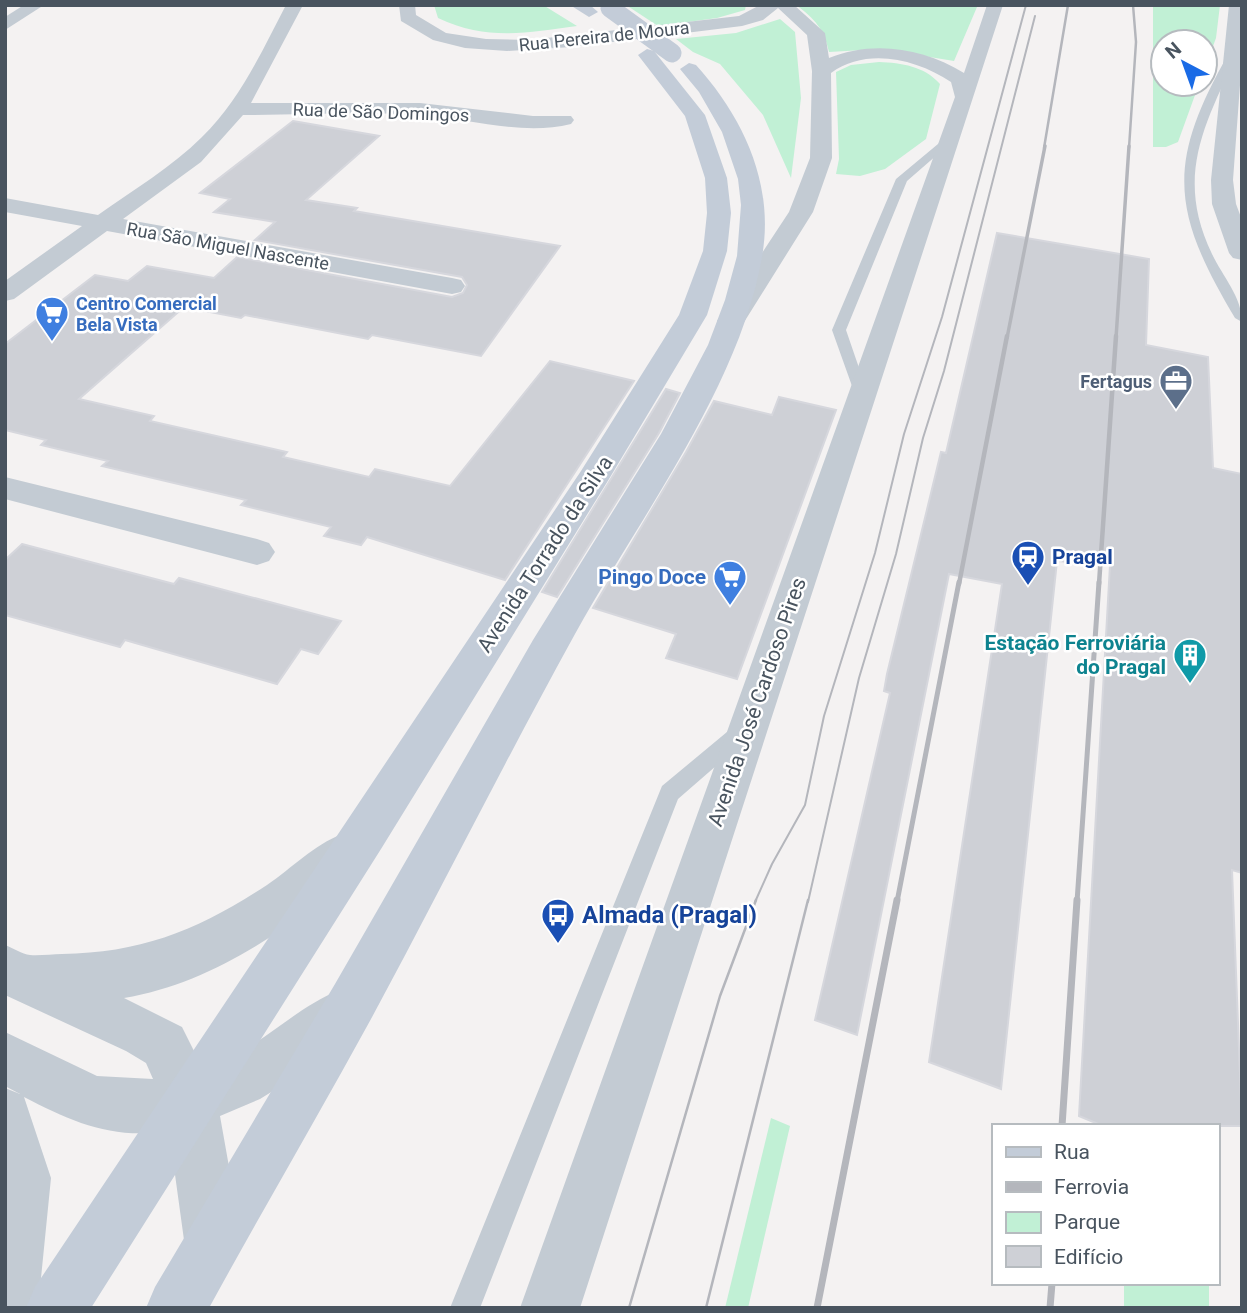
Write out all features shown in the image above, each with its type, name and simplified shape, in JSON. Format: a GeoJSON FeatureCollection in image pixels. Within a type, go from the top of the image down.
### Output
{"type":"FeatureCollection","features":[{"type":"Feature","properties":{"kind":"main road","name":"Avenida Torrado da Silva"},"geometry":{"type":"LineString","coordinates":[[176,1308],[351,1006],[575,600],[689,409],[731,321],[751,252],[753,214],[749,177],[737,140],[721,108],[699,78],[595,8]]}},
{"type":"Feature","properties":{"kind":"main road","name":"Avenida Torrado da Silva"},"geometry":{"type":"LineString","coordinates":[[55,1308],[365,835],[675,348],[693,315],[715,251],[719,213],[716,178],[695,116],[660,54],[595,8]]}},
{"type":"Feature","properties":{"kind":"street"},"geometry":{"type":"LineString","coordinates":[[5,25],[36,5]]}},
{"type":"Feature","properties":{"kind":"street"},"geometry":{"type":"LineString","coordinates":[[5,293],[217,137],[239,109],[295,5]]}},
{"type":"Feature","properties":{"kind":"street","name":"Rua Pereira de Moura"},"geometry":{"type":"LineString","coordinates":[[407,5],[407,17],[442,38],[473,44],[511,46],[565,43],[742,21],[757,16],[771,5]]}},
{"type":"Feature","properties":{"kind":"street"},"geometry":{"type":"LineString","coordinates":[[731,321],[801,212],[821,158],[821,71],[816,33],[784,5]]}},
{"type":"Feature","properties":{"kind":"street","name":"Avenida José Cardoso Pires"},"geometry":{"type":"LineString","coordinates":[[550,1308],[995,5]]}},
{"type":"Feature","properties":{"kind":"street"},"geometry":{"type":"LineString","coordinates":[[1237,5],[1222,180],[1230,225],[1242,253]]}},
{"type":"Feature","properties":{"kind":"street"},"geometry":{"type":"LineString","coordinates":[[821,71],[839,59],[867,55],[918,59],[929,61],[960,79],[964,95]]}},
{"type":"Feature","properties":{"kind":"street","name":"Rua de São Domingos"},"geometry":{"type":"LineString","coordinates":[[239,109],[420,110],[533,122],[564,120]]}},
{"type":"Feature","properties":{"kind":"street","name":"Rua São Miguel Nascente"},"geometry":{"type":"LineString","coordinates":[[5,205],[452,286]]}},
{"type":"Feature","properties":{"kind":"street"},"geometry":{"type":"LineString","coordinates":[[5,488],[257,552]]}},
{"type":"Feature","properties":{"kind":"street"},"geometry":{"type":"LineString","coordinates":[[16,974],[105,976],[176,960],[247,927],[310,882],[365,835]]}},
{"type":"Feature","properties":{"kind":"street"},"geometry":{"type":"LineString","coordinates":[[16,974],[144,1032],[164,1045],[191,1101],[213,1240]]}},
{"type":"Feature","properties":{"kind":"street","name":"Avenida Torrado da Silva"},"geometry":{"type":"LineString","coordinates":[[191,1101],[289,1054],[351,1006]]}},
{"type":"Feature","properties":{"kind":"street"},"geometry":{"type":"LineString","coordinates":[[5,1058],[99,1104],[147,1107],[191,1101]]}},
{"type":"Feature","properties":{"kind":"street"},"geometry":{"type":"LineString","coordinates":[[5,1115],[23,1178],[8,1308]]}},
{"type":"Feature","properties":{"kind":"lane"},"geometry":{"type":"LineString","coordinates":[[1233,54],[1197,131],[1187,174],[1193,222],[1202,248],[1242,318]]}},
{"type":"Feature","properties":{"kind":"lane"},"geometry":{"type":"LineString","coordinates":[[862,397],[839,330],[902,179],[948,141]]}},
{"type":"Feature","properties":{"kind":"lane"},"geometry":{"type":"LineString","coordinates":[[466,1308],[670,793],[749,726]]}},
{"type":"Feature","properties":{"kind":"green space"},"geometry":{"type":"Polygon","coordinates":[[[434,5],[543,5],[577,26],[524,33],[473,30],[438,18],[434,5]]]}},
{"type":"Feature","properties":{"kind":"green space"},"geometry":{"type":"Polygon","coordinates":[[[626,5],[746,5],[745,10],[717,18],[658,26],[626,5]]]}},
{"type":"Feature","properties":{"kind":"green space"},"geometry":{"type":"Polygon","coordinates":[[[796,5],[977,7],[954,61],[881,49],[829,52],[818,25],[796,5]]]}},
{"type":"Feature","properties":{"kind":"green space"},"geometry":{"type":"Polygon","coordinates":[[[1153,5],[1220,5],[1217,28],[1153,28],[1153,5]]]}},
{"type":"Feature","properties":{"kind":"green space"},"geometry":{"type":"Polygon","coordinates":[[[780,19],[795,32],[801,98],[791,178],[763,115],[720,64],[693,52],[676,39],[736,33],[780,19]]]}},
{"type":"Feature","properties":{"kind":"green space"},"geometry":{"type":"Polygon","coordinates":[[[879,62],[912,67],[927,73],[940,84],[926,139],[885,169],[860,176],[836,174],[839,159],[836,72],[851,65],[879,62]]]}},
{"type":"Feature","properties":{"kind":"green space"},"geometry":{"type":"Polygon","coordinates":[[[1153,98],[1194,98],[1178,142],[1166,147],[1153,147],[1153,98]]]}},
{"type":"Feature","properties":{"kind":"green space"},"geometry":{"type":"Polygon","coordinates":[[[771,1118],[790,1126],[748,1308],[725,1308],[771,1118]]]}},
{"type":"Feature","properties":{"kind":"green space"},"geometry":{"type":"Polygon","coordinates":[[[1124,1285],[1209,1285],[1209,1308],[1124,1308],[1124,1285]]]}},
{"type":"Feature","properties":{"kind":"building"},"geometry":{"type":"Polygon","coordinates":[[[293,121],[379,136],[306,200],[357,208],[354,211],[560,246],[481,356],[372,335],[368,339],[245,315],[241,318],[184,307],[79,399],[154,416],[150,421],[287,452],[283,457],[369,477],[375,469],[450,486],[550,361],[634,381],[505,580],[367,537],[361,545],[324,536],[331,527],[241,505],[246,500],[102,466],[108,461],[41,445],[46,440],[5,430],[5,344],[95,275],[128,281],[147,266],[214,278],[237,257],[452,297],[463,293],[467,285],[462,277],[255,240],[275,222],[214,212],[230,199],[200,193],[293,121]]]}},
{"type":"Feature","properties":{"kind":"building"},"geometry":{"type":"Polygon","coordinates":[[[997,233],[1149,259],[1146,345],[1208,357],[1213,468],[1242,474],[1242,873],[1232,870],[1242,1126],[1098,1124],[1079,1116],[1110,565],[1057,561],[1001,1089],[929,1062],[1002,584],[949,574],[857,1035],[815,1020],[890,693],[884,691],[887,674],[941,452],[946,453],[997,233]]]}},
{"type":"Feature","properties":{"kind":"building"},"geometry":{"type":"Polygon","coordinates":[[[666,389],[680,393],[659,433],[557,597],[542,592],[666,389]]]}},
{"type":"Feature","properties":{"kind":"building"},"geometry":{"type":"Polygon","coordinates":[[[779,397],[836,410],[737,679],[666,658],[676,634],[593,608],[714,401],[772,415],[779,397]]]}},
{"type":"Feature","properties":{"kind":"building"},"geometry":{"type":"Polygon","coordinates":[[[22,544],[174,584],[179,578],[341,621],[318,654],[301,649],[277,684],[125,640],[120,647],[5,615],[5,560],[22,544]]]}},
{"type":"Feature","properties":{"kind":"tram line"},"geometry":{"type":"LineString","coordinates":[[755,902],[772,864],[805,805],[824,716],[875,553],[904,434],[942,317],[1026,5]]}},
{"type":"Feature","properties":{"kind":"tram line"},"geometry":{"type":"LineString","coordinates":[[808,902],[859,678],[896,554],[923,438],[944,371],[1035,16]]}},
{"type":"Feature","properties":{"kind":"tram line"},"geometry":{"type":"LineString","coordinates":[[629,1308],[720,996],[756,900]]}},
{"type":"Feature","properties":{"kind":"tram line"},"geometry":{"type":"LineString","coordinates":[[706,1308],[808,900]]}},
{"type":"Feature","properties":{"kind":"railway"},"geometry":{"type":"LineString","coordinates":[[1044,148],[1068,5]]}},
{"type":"Feature","properties":{"kind":"railway"},"geometry":{"type":"LineString","coordinates":[[1129,148],[1136,42],[1133,5]]}},
{"type":"Feature","properties":{"kind":"railway"},"geometry":{"type":"LineString","coordinates":[[1007,338],[1045,146]]}},
{"type":"Feature","properties":{"kind":"railway"},"geometry":{"type":"LineString","coordinates":[[1116,338],[1129,146]]}},
{"type":"Feature","properties":{"kind":"railway"},"geometry":{"type":"LineString","coordinates":[[959,584],[1007,336]]}},
{"type":"Feature","properties":{"kind":"railway"},"geometry":{"type":"LineString","coordinates":[[1099,584],[1116,336]]}},
{"type":"Feature","properties":{"kind":"railway"},"geometry":{"type":"LineString","coordinates":[[897,902],[959,582]]}},
{"type":"Feature","properties":{"kind":"railway"},"geometry":{"type":"LineString","coordinates":[[1077,902],[1099,582]]}},
{"type":"Feature","properties":{"kind":"railway"},"geometry":{"type":"LineString","coordinates":[[817,1308],[897,900]]}},
{"type":"Feature","properties":{"kind":"railway"},"geometry":{"type":"LineString","coordinates":[[1062,1124],[1077,900]]}},
{"type":"Feature","properties":{"kind":"railway"},"geometry":{"type":"LineString","coordinates":[[1050,1308],[1052,1285]]}},
{"type":"Feature","properties":{"kind":"place","name":"Centro Comercial Bela Vista"},"geometry":{"type":"Point","coordinates":[52,343]}},
{"type":"Feature","properties":{"kind":"place","name":"Fertagus"},"geometry":{"type":"Point","coordinates":[1176,411]}},
{"type":"Feature","properties":{"kind":"place","name":"Pragal"},"geometry":{"type":"Point","coordinates":[1028,587]}},
{"type":"Feature","properties":{"kind":"place","name":"Pingo Doce"},"geometry":{"type":"Point","coordinates":[730,607]}},
{"type":"Feature","properties":{"kind":"place","name":"Estação Ferroviária do Pragal"},"geometry":{"type":"Point","coordinates":[1190,685]}},
{"type":"Feature","properties":{"kind":"place","name":"Almada (Pragal)"},"geometry":{"type":"Point","coordinates":[558,945]}}]}
